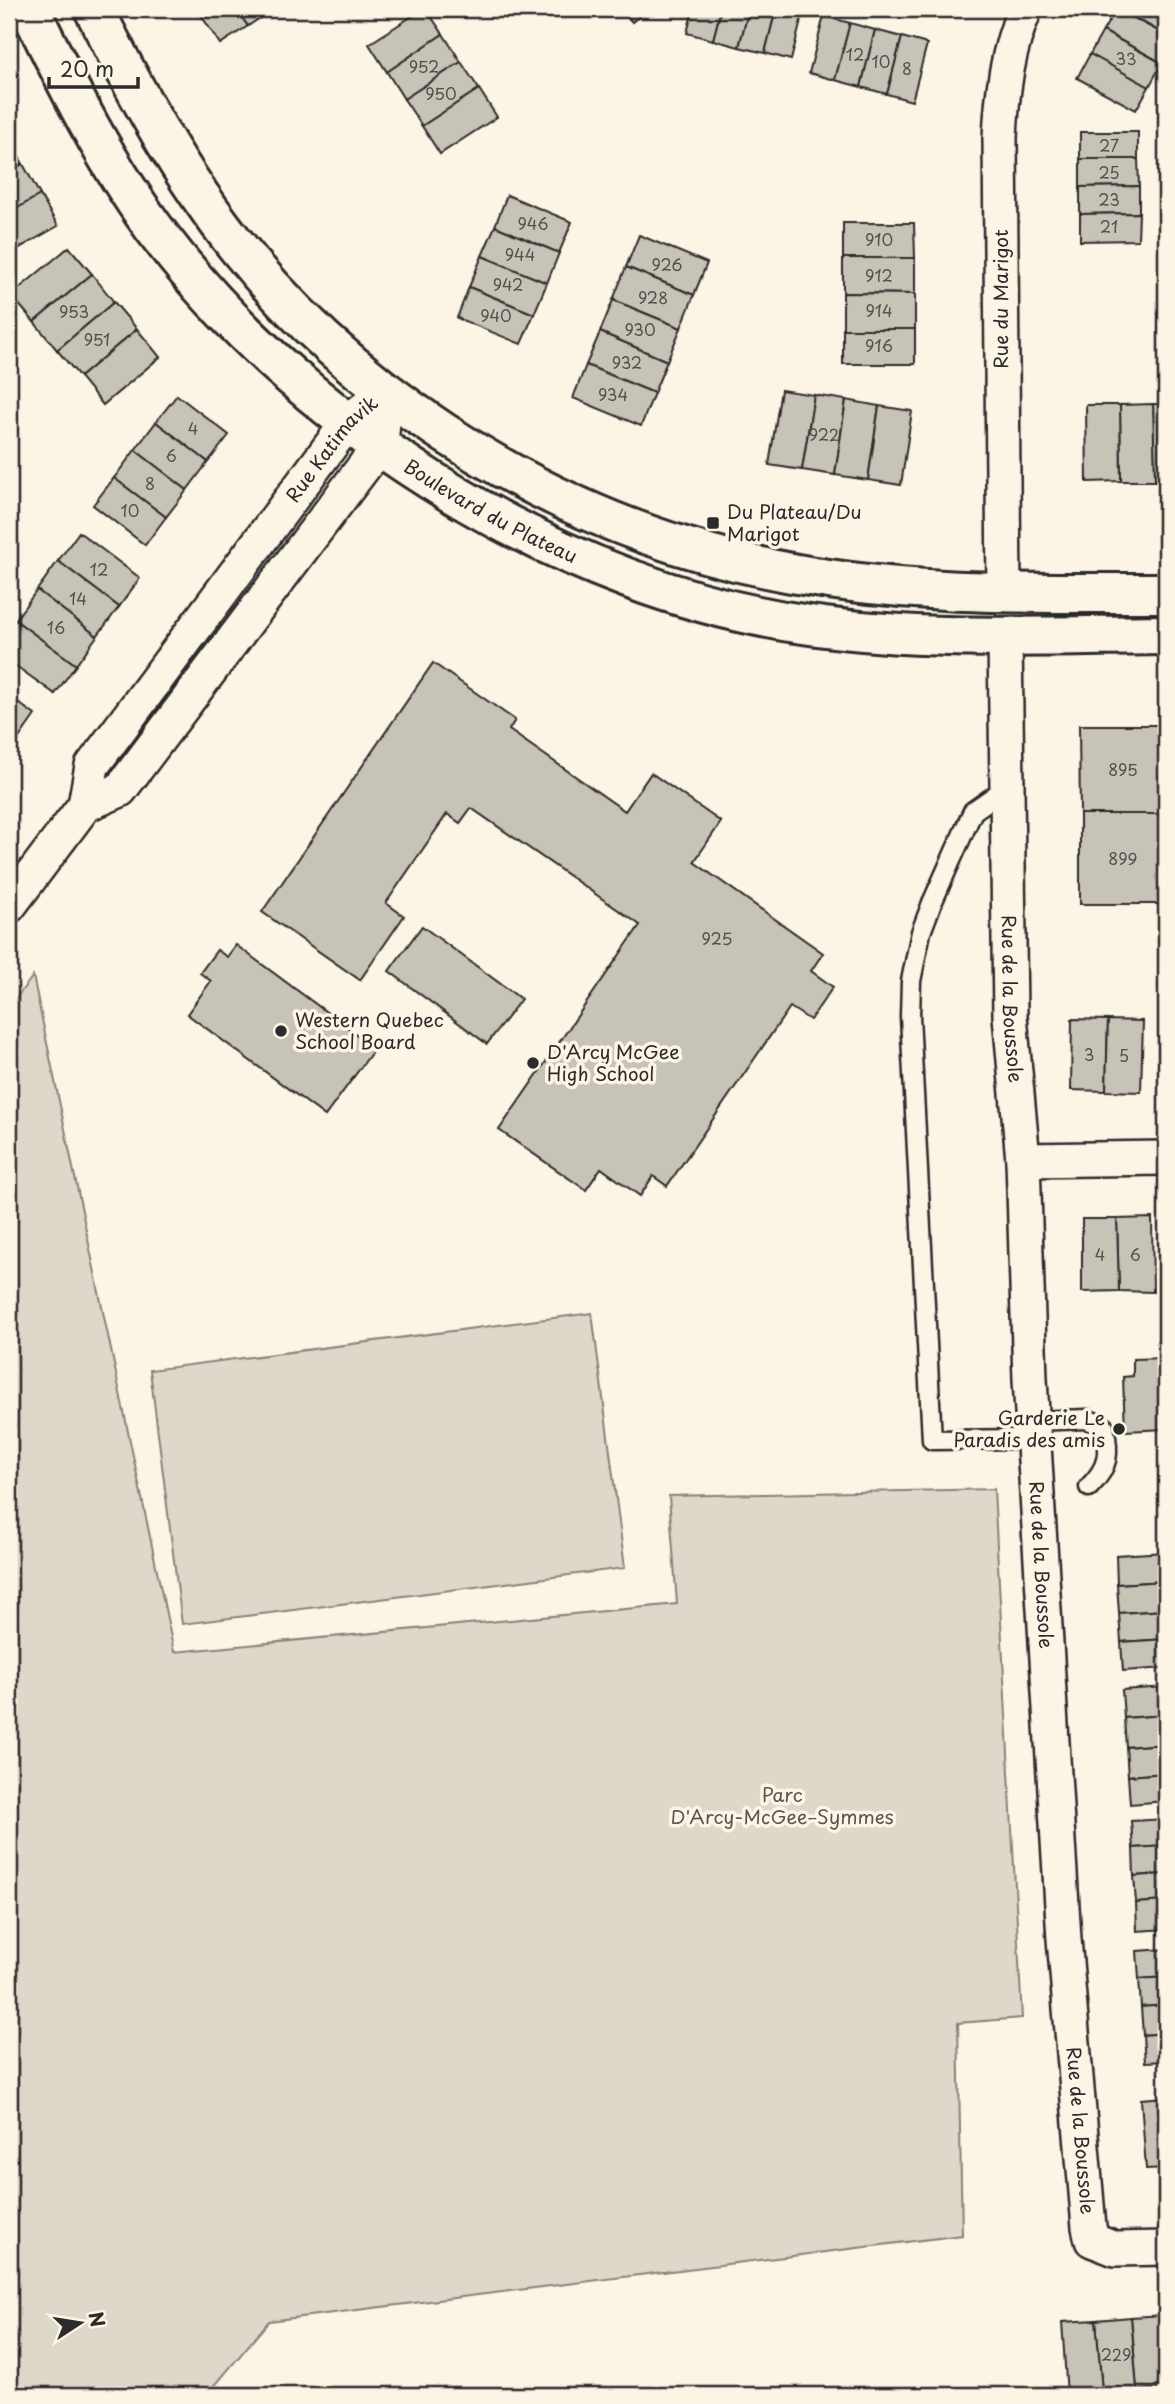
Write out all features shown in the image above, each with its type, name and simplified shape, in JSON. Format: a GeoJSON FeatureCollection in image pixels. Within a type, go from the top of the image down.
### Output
{"type":"FeatureCollection","features":[{"type":"Feature","properties":{"kind":"main road","name":"Boulevard du Plateau"},"geometry":{"type":"LineString","coordinates":[[94,9],[141,102],[240,250],[323,339],[386,391],[507,471],[582,506],[719,557],[819,578],[956,592],[1166,593]]}},
{"type":"Feature","properties":{"kind":"main road","name":"Boulevard du Plateau"},"geometry":{"type":"LineString","coordinates":[[24,14],[132,197],[165,242],[276,363],[349,421],[433,482],[493,518],[593,563],[710,605],[807,625],[953,638],[1166,635]]}},
{"type":"Feature","properties":{"kind":"main road"},"geometry":{"type":"LineString","coordinates":[[1004,593],[1005,637]]}},
{"type":"Feature","properties":{"kind":"street","name":"Rue du Marigot"},"geometry":{"type":"LineString","coordinates":[[1004,593],[1000,138],[1005,72],[1024,9]]}},
{"type":"Feature","properties":{"kind":"street","name":"Rue Katimavik"},"geometry":{"type":"LineString","coordinates":[[9,906],[85,805],[92,766],[349,421],[386,391]]}},
{"type":"Feature","properties":{"kind":"street","name":"Rue Katimavik"},"geometry":{"type":"LineString","coordinates":[[85,805],[120,790],[381,444],[386,391]]}},
{"type":"Feature","properties":{"kind":"street","name":"Rue de la Boussole"},"geometry":{"type":"LineString","coordinates":[[1005,637],[1010,1016],[1023,1160],[1034,1430],[1064,1938],[1092,2240],[1115,2249],[1166,2248]]}},
{"type":"Feature","properties":{"kind":"street"},"geometry":{"type":"LineString","coordinates":[[1023,1160],[1166,1158]]}},
{"type":"Feature","properties":{"kind":"lane"},"geometry":{"type":"LineString","coordinates":[[1006,788],[973,811],[920,932],[911,981],[911,1030],[932,1440],[1034,1430],[1087,1419],[1104,1427],[1110,1451],[1103,1473],[1089,1487]]}},
{"type":"Feature","properties":{"kind":"green space","name":"Parc D'Arcy-McGee–Symmes"},"geometry":{"type":"Polygon","coordinates":[[[33,976],[174,1652],[677,1604],[669,1496],[994,1489],[1022,2018],[958,2023],[962,2235],[269,2321],[207,2395],[9,2395],[9,1007],[33,976]]]}},
{"type":"Feature","properties":{"kind":"green space"},"geometry":{"type":"Polygon","coordinates":[[[592,1313],[625,1568],[182,1624],[150,1370],[592,1313]]]}},
{"type":"Feature","properties":{"kind":"building"},"geometry":{"type":"Polygon","coordinates":[[[197,9],[236,9],[248,26],[220,44],[197,9]]]}},
{"type":"Feature","properties":{"kind":"building"},"geometry":{"type":"Polygon","coordinates":[[[236,9],[273,9],[248,26],[236,9]]]}},
{"type":"Feature","properties":{"kind":"building"},"geometry":{"type":"Polygon","coordinates":[[[426,9],[443,34],[387,72],[369,44],[426,9]]]}},
{"type":"Feature","properties":{"kind":"building"},"geometry":{"type":"Polygon","coordinates":[[[621,9],[648,9],[632,22],[621,9]]]}},
{"type":"Feature","properties":{"kind":"building"},"geometry":{"type":"Polygon","coordinates":[[[693,9],[721,9],[713,40],[687,33],[693,9]]]}},
{"type":"Feature","properties":{"kind":"building"},"geometry":{"type":"Polygon","coordinates":[[[721,9],[749,9],[739,47],[713,40],[721,9]]]}},
{"type":"Feature","properties":{"kind":"building"},"geometry":{"type":"Polygon","coordinates":[[[749,9],[776,9],[765,53],[739,47],[749,9]]]}},
{"type":"Feature","properties":{"kind":"building"},"geometry":{"type":"Polygon","coordinates":[[[776,9],[804,9],[791,60],[765,53],[776,9]]]}},
{"type":"Feature","properties":{"kind":"building"},"geometry":{"type":"Polygon","coordinates":[[[1116,9],[1166,35],[1166,55],[1162,63],[1103,31],[1116,9]]]}},
{"type":"Feature","properties":{"kind":"building"},"geometry":{"type":"Polygon","coordinates":[[[1120,9],[1166,9],[1166,35],[1120,9]]]}},
{"type":"Feature","properties":{"kind":"building"},"geometry":{"type":"Polygon","coordinates":[[[824,16],[850,23],[835,80],[809,73],[824,16]]]}},
{"type":"Feature","properties":{"kind":"building"},"geometry":{"type":"Polygon","coordinates":[[[850,23],[875,30],[861,87],[835,80],[850,23]]]}},
{"type":"Feature","properties":{"kind":"building"},"geometry":{"type":"Polygon","coordinates":[[[875,30],[902,37],[887,94],[861,87],[875,30]]]}},
{"type":"Feature","properties":{"kind":"building"},"geometry":{"type":"Polygon","coordinates":[[[1103,31],[1162,63],[1149,87],[1090,54],[1103,31]]]}},
{"type":"Feature","properties":{"kind":"building"},"geometry":{"type":"Polygon","coordinates":[[[443,34],[461,62],[404,99],[387,72],[443,34]]]}},
{"type":"Feature","properties":{"kind":"building"},"geometry":{"type":"Polygon","coordinates":[[[902,37],[927,44],[912,101],[887,94],[902,37]]]}},
{"type":"Feature","properties":{"kind":"building"},"geometry":{"type":"Polygon","coordinates":[[[1090,54],[1149,87],[1136,110],[1077,78],[1090,54]]]}},
{"type":"Feature","properties":{"kind":"building"},"geometry":{"type":"Polygon","coordinates":[[[461,62],[479,89],[422,126],[404,99],[461,62]]]}},
{"type":"Feature","properties":{"kind":"building"},"geometry":{"type":"Polygon","coordinates":[[[479,89],[497,117],[440,154],[422,126],[479,89]]]}},
{"type":"Feature","properties":{"kind":"building"},"geometry":{"type":"Polygon","coordinates":[[[1080,132],[1138,132],[1138,159],[1080,159],[1080,132]]]}},
{"type":"Feature","properties":{"kind":"building"},"geometry":{"type":"Polygon","coordinates":[[[9,138],[23,164],[9,171],[9,138]]]}},
{"type":"Feature","properties":{"kind":"building"},"geometry":{"type":"Polygon","coordinates":[[[1080,159],[1138,159],[1139,186],[1080,187],[1080,159]]]}},
{"type":"Feature","properties":{"kind":"building"},"geometry":{"type":"Polygon","coordinates":[[[23,164],[40,195],[9,213],[9,171],[23,164]]]}},
{"type":"Feature","properties":{"kind":"building"},"geometry":{"type":"Polygon","coordinates":[[[1139,186],[1139,213],[1080,214],[1080,187],[1139,186]]]}},
{"type":"Feature","properties":{"kind":"building"},"geometry":{"type":"Polygon","coordinates":[[[40,195],[58,226],[9,254],[9,213],[40,195]]]}},
{"type":"Feature","properties":{"kind":"building"},"geometry":{"type":"Polygon","coordinates":[[[507,195],[572,222],[559,253],[495,226],[507,195]]]}},
{"type":"Feature","properties":{"kind":"building"},"geometry":{"type":"Polygon","coordinates":[[[1139,213],[1138,240],[1080,241],[1080,214],[1139,213]]]}},
{"type":"Feature","properties":{"kind":"building"},"geometry":{"type":"Polygon","coordinates":[[[843,223],[914,223],[915,258],[843,258],[843,223]]]}},
{"type":"Feature","properties":{"kind":"building"},"geometry":{"type":"Polygon","coordinates":[[[495,226],[559,253],[547,283],[482,256],[495,226]]]}},
{"type":"Feature","properties":{"kind":"building"},"geometry":{"type":"Polygon","coordinates":[[[639,235],[707,263],[694,295],[626,267],[639,235]]]}},
{"type":"Feature","properties":{"kind":"building"},"geometry":{"type":"Polygon","coordinates":[[[69,247],[92,274],[34,322],[11,295],[69,247]]]}},
{"type":"Feature","properties":{"kind":"building"},"geometry":{"type":"Polygon","coordinates":[[[482,256],[547,283],[534,314],[469,287],[482,256]]]}},
{"type":"Feature","properties":{"kind":"building"},"geometry":{"type":"Polygon","coordinates":[[[843,258],[915,258],[915,294],[843,293],[843,258]]]}},
{"type":"Feature","properties":{"kind":"building"},"geometry":{"type":"Polygon","coordinates":[[[626,267],[694,295],[681,328],[613,300],[626,267]]]}},
{"type":"Feature","properties":{"kind":"building"},"geometry":{"type":"Polygon","coordinates":[[[92,274],[114,302],[57,350],[34,322],[92,274]]]}},
{"type":"Feature","properties":{"kind":"building"},"geometry":{"type":"Polygon","coordinates":[[[469,287],[534,314],[521,344],[457,318],[469,287]]]}},
{"type":"Feature","properties":{"kind":"building"},"geometry":{"type":"Polygon","coordinates":[[[843,293],[915,294],[915,329],[843,329],[843,293]]]}},
{"type":"Feature","properties":{"kind":"building"},"geometry":{"type":"Polygon","coordinates":[[[613,300],[681,328],[667,361],[600,332],[613,300]]]}},
{"type":"Feature","properties":{"kind":"building"},"geometry":{"type":"Polygon","coordinates":[[[114,302],[137,329],[80,377],[57,350],[114,302]]]}},
{"type":"Feature","properties":{"kind":"building"},"geometry":{"type":"Polygon","coordinates":[[[137,329],[160,357],[103,405],[80,377],[137,329]]]}},
{"type":"Feature","properties":{"kind":"building"},"geometry":{"type":"Polygon","coordinates":[[[843,329],[915,329],[915,364],[843,364],[843,329]]]}},
{"type":"Feature","properties":{"kind":"building"},"geometry":{"type":"Polygon","coordinates":[[[600,332],[667,361],[654,393],[586,365],[600,332]]]}},
{"type":"Feature","properties":{"kind":"building"},"geometry":{"type":"Polygon","coordinates":[[[586,365],[654,393],[641,426],[573,398],[586,365]]]}},
{"type":"Feature","properties":{"kind":"building"},"geometry":{"type":"Polygon","coordinates":[[[781,390],[814,395],[802,470],[769,465],[781,390]]]}},
{"type":"Feature","properties":{"kind":"building"},"geometry":{"type":"Polygon","coordinates":[[[177,395],[229,435],[208,462],[156,422],[177,395]]]}},
{"type":"Feature","properties":{"kind":"building"},"geometry":{"type":"Polygon","coordinates":[[[814,395],[846,400],[835,475],[802,470],[814,395]]]}},
{"type":"Feature","properties":{"kind":"building"},"geometry":{"type":"Polygon","coordinates":[[[846,400],[879,406],[868,480],[835,475],[846,400]]]}},
{"type":"Feature","properties":{"kind":"building"},"geometry":{"type":"Polygon","coordinates":[[[1153,404],[1166,404],[1166,480],[1155,481],[1153,404]]]}},
{"type":"Feature","properties":{"kind":"building"},"geometry":{"type":"Polygon","coordinates":[[[1153,404],[1155,481],[1121,481],[1120,405],[1153,404]]]}},
{"type":"Feature","properties":{"kind":"building"},"geometry":{"type":"Polygon","coordinates":[[[1086,405],[1120,405],[1121,481],[1087,482],[1086,405]]]}},
{"type":"Feature","properties":{"kind":"building"},"geometry":{"type":"Polygon","coordinates":[[[879,406],[912,411],[901,485],[868,480],[879,406]]]}},
{"type":"Feature","properties":{"kind":"building"},"geometry":{"type":"Polygon","coordinates":[[[156,422],[208,462],[187,490],[135,450],[156,422]]]}},
{"type":"Feature","properties":{"kind":"building"},"geometry":{"type":"Polygon","coordinates":[[[135,450],[187,490],[166,517],[114,478],[135,450]]]}},
{"type":"Feature","properties":{"kind":"building"},"geometry":{"type":"Polygon","coordinates":[[[114,478],[166,517],[145,545],[93,505],[114,478]]]}},
{"type":"Feature","properties":{"kind":"building"},"geometry":{"type":"Polygon","coordinates":[[[79,532],[140,578],[119,607],[58,561],[79,532]]]}},
{"type":"Feature","properties":{"kind":"building"},"geometry":{"type":"Polygon","coordinates":[[[58,561],[119,607],[97,636],[37,590],[58,561]]]}},
{"type":"Feature","properties":{"kind":"building"},"geometry":{"type":"Polygon","coordinates":[[[37,590],[97,636],[76,665],[15,620],[37,590]]]}},
{"type":"Feature","properties":{"kind":"building"},"geometry":{"type":"Polygon","coordinates":[[[15,620],[76,665],[55,694],[9,661],[9,628],[15,620]]]}},
{"type":"Feature","properties":{"kind":"building"},"geometry":{"type":"Polygon","coordinates":[[[433,663],[515,720],[509,730],[625,811],[651,773],[721,822],[694,862],[823,953],[811,971],[833,987],[810,1020],[790,1007],[667,1186],[653,1176],[640,1196],[601,1168],[586,1190],[499,1130],[640,925],[471,808],[460,823],[447,814],[386,903],[404,916],[360,980],[262,912],[433,663]]]}},
{"type":"Feature","properties":{"kind":"building"},"geometry":{"type":"Polygon","coordinates":[[[9,696],[35,715],[14,745],[9,741],[9,696]]]}},
{"type":"Feature","properties":{"kind":"building"},"geometry":{"type":"Polygon","coordinates":[[[1079,725],[1166,725],[1166,814],[1080,814],[1079,725]]]}},
{"type":"Feature","properties":{"kind":"building"},"geometry":{"type":"Polygon","coordinates":[[[1080,814],[1166,814],[1166,904],[1080,904],[1080,814]]]}},
{"type":"Feature","properties":{"kind":"building"},"geometry":{"type":"Polygon","coordinates":[[[422,926],[521,999],[487,1044],[389,971],[422,926]]]}},
{"type":"Feature","properties":{"kind":"building","name":"Western Quebec School Board"},"geometry":{"type":"Polygon","coordinates":[[[236,945],[375,1048],[325,1116],[187,1014],[211,981],[200,973],[217,950],[227,957],[236,945]]]}},
{"type":"Feature","properties":{"kind":"building"},"geometry":{"type":"Polygon","coordinates":[[[1072,1019],[1108,1020],[1106,1091],[1071,1090],[1072,1019]]]}},
{"type":"Feature","properties":{"kind":"building"},"geometry":{"type":"Polygon","coordinates":[[[1108,1020],[1143,1021],[1141,1092],[1106,1091],[1108,1020]]]}},
{"type":"Feature","properties":{"kind":"building"},"geometry":{"type":"Polygon","coordinates":[[[1152,1218],[1153,1292],[1119,1291],[1117,1219],[1152,1218]]]}},
{"type":"Feature","properties":{"kind":"building"},"geometry":{"type":"Polygon","coordinates":[[[1082,1219],[1117,1219],[1119,1291],[1082,1292],[1082,1219]]]}},
{"type":"Feature","properties":{"kind":"building"},"geometry":{"type":"Polygon","coordinates":[[[1166,1358],[1166,1429],[1125,1431],[1123,1377],[1133,1376],[1133,1359],[1166,1358]]]}},
{"type":"Feature","properties":{"kind":"building"},"geometry":{"type":"Polygon","coordinates":[[[1166,1552],[1166,1581],[1117,1584],[1116,1555],[1166,1552]]]}},
{"type":"Feature","properties":{"kind":"building"},"geometry":{"type":"Polygon","coordinates":[[[1166,1581],[1166,1610],[1119,1613],[1117,1584],[1166,1581]]]}},
{"type":"Feature","properties":{"kind":"building"},"geometry":{"type":"Polygon","coordinates":[[[1166,1610],[1166,1639],[1121,1642],[1119,1613],[1166,1610]]]}},
{"type":"Feature","properties":{"kind":"building"},"geometry":{"type":"Polygon","coordinates":[[[1166,1639],[1166,1668],[1123,1671],[1121,1642],[1166,1639]]]}},
{"type":"Feature","properties":{"kind":"building"},"geometry":{"type":"Polygon","coordinates":[[[1166,1687],[1166,1715],[1124,1718],[1122,1690],[1166,1687]]]}},
{"type":"Feature","properties":{"kind":"building"},"geometry":{"type":"Polygon","coordinates":[[[1166,1715],[1166,1744],[1126,1747],[1124,1718],[1166,1715]]]}},
{"type":"Feature","properties":{"kind":"building"},"geometry":{"type":"Polygon","coordinates":[[[1166,1744],[1166,1773],[1128,1776],[1126,1747],[1166,1744]]]}},
{"type":"Feature","properties":{"kind":"building"},"geometry":{"type":"Polygon","coordinates":[[[1166,1773],[1166,1801],[1130,1804],[1128,1776],[1166,1773]]]}},
{"type":"Feature","properties":{"kind":"building"},"geometry":{"type":"Polygon","coordinates":[[[1166,1819],[1166,1846],[1133,1848],[1131,1821],[1166,1819]]]}},
{"type":"Feature","properties":{"kind":"building"},"geometry":{"type":"Polygon","coordinates":[[[1166,1846],[1166,1874],[1134,1876],[1133,1848],[1166,1846]]]}},
{"type":"Feature","properties":{"kind":"building"},"geometry":{"type":"Polygon","coordinates":[[[1166,1874],[1166,1901],[1136,1903],[1134,1876],[1166,1874]]]}},
{"type":"Feature","properties":{"kind":"building"},"geometry":{"type":"Polygon","coordinates":[[[1166,1901],[1166,1929],[1137,1931],[1136,1903],[1166,1901]]]}},
{"type":"Feature","properties":{"kind":"building"},"geometry":{"type":"Polygon","coordinates":[[[1166,1949],[1166,1977],[1139,1979],[1137,1951],[1166,1949]]]}},
{"type":"Feature","properties":{"kind":"building"},"geometry":{"type":"Polygon","coordinates":[[[1166,1977],[1166,2005],[1141,2007],[1139,1979],[1166,1977]]]}},
{"type":"Feature","properties":{"kind":"building"},"geometry":{"type":"Polygon","coordinates":[[[1166,2005],[1166,2033],[1143,2035],[1141,2007],[1166,2005]]]}},
{"type":"Feature","properties":{"kind":"building"},"geometry":{"type":"Polygon","coordinates":[[[1166,2033],[1166,2061],[1145,2062],[1143,2035],[1166,2033]]]}},
{"type":"Feature","properties":{"kind":"building"},"geometry":{"type":"Polygon","coordinates":[[[1166,2097],[1166,2168],[1146,2169],[1141,2099],[1166,2097]]]}},
{"type":"Feature","properties":{"kind":"building"},"geometry":{"type":"Polygon","coordinates":[[[1166,2315],[1166,2388],[1137,2390],[1131,2317],[1166,2315]]]}},
{"type":"Feature","properties":{"kind":"building"},"geometry":{"type":"Polygon","coordinates":[[[1131,2317],[1137,2390],[1102,2392],[1096,2320],[1131,2317]]]}},
{"type":"Feature","properties":{"kind":"building"},"geometry":{"type":"Polygon","coordinates":[[[1096,2320],[1102,2392],[1067,2395],[1062,2322],[1096,2320]]]}},
{"type":"Feature","properties":{"kind":"place","name":"Du Plateau/Du Marigot"},"geometry":{"type":"Point","coordinates":[713,523]}},
{"type":"Feature","properties":{"kind":"place","name":"Western Quebec School Board"},"geometry":{"type":"Point","coordinates":[281,1031]}},
{"type":"Feature","properties":{"kind":"place","name":"D'Arcy McGee High School"},"geometry":{"type":"Point","coordinates":[533,1063]}},
{"type":"Feature","properties":{"kind":"place","name":"Garderie Le Paradis des amis"},"geometry":{"type":"Point","coordinates":[1119,1429]}}]}
